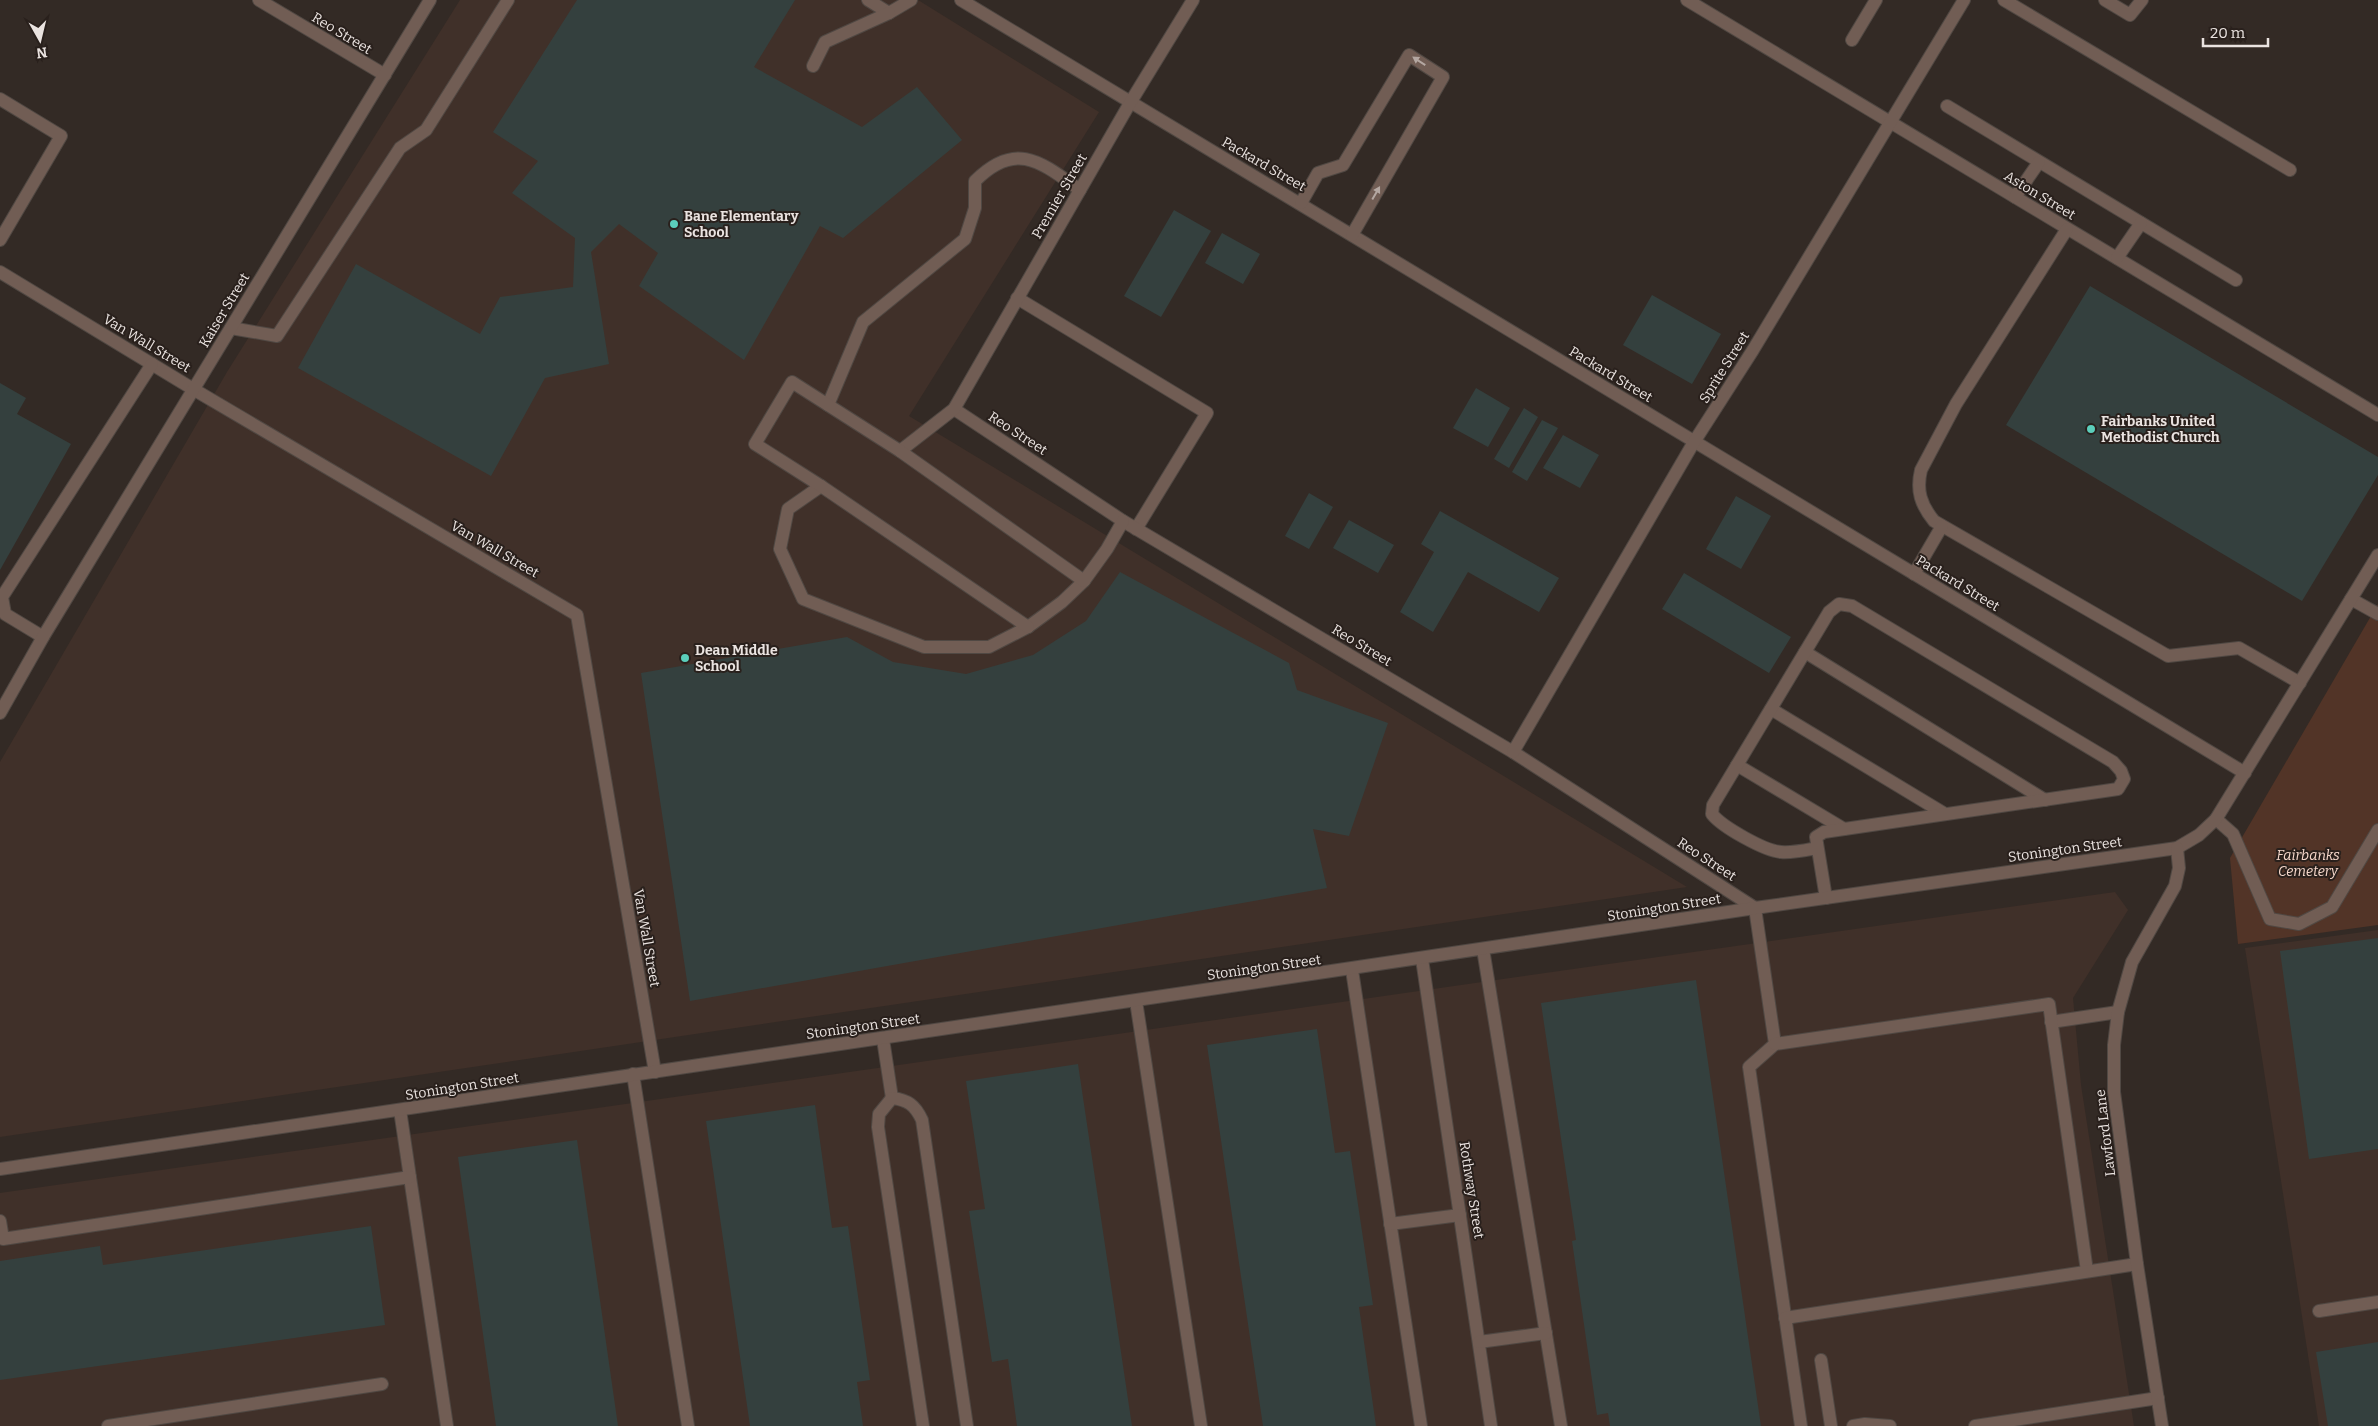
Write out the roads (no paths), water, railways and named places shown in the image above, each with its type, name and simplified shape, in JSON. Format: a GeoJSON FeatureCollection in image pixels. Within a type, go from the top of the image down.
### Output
{"type":"FeatureCollection","features":[{"type":"Feature","properties":{"kind":"street","name":"Reo Street"},"geometry":{"type":"LineString","coordinates":[[259,0],[384,75]]}},
{"type":"Feature","properties":{"kind":"street","name":"Kaiser Street"},"geometry":{"type":"LineString","coordinates":[[0,713],[43,637],[430,0]]}},
{"type":"Feature","properties":{"kind":"street"},"geometry":{"type":"LineString","coordinates":[[231,328],[277,336],[400,148],[426,130],[508,0]]}},
{"type":"Feature","properties":{"kind":"street"},"geometry":{"type":"LineString","coordinates":[[868,0],[888,13]]}},
{"type":"Feature","properties":{"kind":"street"},"geometry":{"type":"LineString","coordinates":[[813,66],[825,42],[888,13],[911,0]]}},
{"type":"Feature","properties":{"kind":"street","name":"Packard Street"},"geometry":{"type":"LineString","coordinates":[[962,0],[1130,103],[1301,203],[2245,773]]}},
{"type":"Feature","properties":{"kind":"street","name":"Premier Street"},"geometry":{"type":"LineString","coordinates":[[954,408],[1130,103],[1193,0]]}},
{"type":"Feature","properties":{"kind":"street","name":"Aston Street"},"geometry":{"type":"LineString","coordinates":[[1687,0],[2378,415]]}},
{"type":"Feature","properties":{"kind":"street"},"geometry":{"type":"LineString","coordinates":[[1852,40],[1876,0]]}},
{"type":"Feature","properties":{"kind":"street","name":"Sprite Street"},"geometry":{"type":"LineString","coordinates":[[1513,752],[1694,442],[1753,350],[1964,0]]}},
{"type":"Feature","properties":{"kind":"street"},"geometry":{"type":"LineString","coordinates":[[2004,0],[2290,170]]}},
{"type":"Feature","properties":{"kind":"street"},"geometry":{"type":"LineString","coordinates":[[2105,0],[2130,15],[2142,0]]}},
{"type":"Feature","properties":{"kind":"street"},"geometry":{"type":"LineString","coordinates":[[1301,203],[1318,173],[1343,165],[1409,55],[1443,77],[1352,235]]}},
{"type":"Feature","properties":{"kind":"street"},"geometry":{"type":"LineString","coordinates":[[0,99],[61,136],[0,240]]}},
{"type":"Feature","properties":{"kind":"street"},"geometry":{"type":"LineString","coordinates":[[1947,106],[2236,280]]}},
{"type":"Feature","properties":{"kind":"street"},"geometry":{"type":"LineString","coordinates":[[828,406],[863,322],[965,239],[975,208],[975,181],[990,166],[1009,158],[1035,160],[1080,190]]}},
{"type":"Feature","properties":{"kind":"street"},"geometry":{"type":"LineString","coordinates":[[2015,197],[2039,162]]}},
{"type":"Feature","properties":{"kind":"street"},"geometry":{"type":"LineString","coordinates":[[2117,258],[2141,223]]}},
{"type":"Feature","properties":{"kind":"street"},"geometry":{"type":"LineString","coordinates":[[2067,229],[1956,404],[1921,470],[1919,480],[1920,500],[1934,521],[2168,656],[2239,648],[2300,683]]}},
{"type":"Feature","properties":{"kind":"street","name":"Van Wall Street"},"geometry":{"type":"LineString","coordinates":[[0,272],[193,389],[578,615],[655,1072]]}},
{"type":"Feature","properties":{"kind":"street"},"geometry":{"type":"LineString","coordinates":[[1017,298],[1207,413],[1136,528]]}},
{"type":"Feature","properties":{"kind":"street"},"geometry":{"type":"LineString","coordinates":[[43,637],[4,614],[1,596],[152,364]]}},
{"type":"Feature","properties":{"kind":"street"},"geometry":{"type":"LineString","coordinates":[[1028,627],[821,486],[755,444],[792,382],[900,451],[1084,581]]}},
{"type":"Feature","properties":{"kind":"street","name":"Reo Street"},"geometry":{"type":"LineString","coordinates":[[954,408],[1123,521],[1513,752],[1755,908]]}},
{"type":"Feature","properties":{"kind":"street"},"geometry":{"type":"LineString","coordinates":[[900,451],[954,408]]}},
{"type":"Feature","properties":{"kind":"street"},"geometry":{"type":"LineString","coordinates":[[821,486],[788,509],[780,549],[803,599],[924,647],[989,647],[1028,627],[1062,602],[1084,581],[1107,549],[1123,521]]}},
{"type":"Feature","properties":{"kind":"street"},"geometry":{"type":"LineString","coordinates":[[1914,574],[1942,526]]}},
{"type":"Feature","properties":{"kind":"street","name":"Stonington Street"},"geometry":{"type":"LineString","coordinates":[[0,1169],[634,1074],[1422,960],[1755,908],[2177,848],[2199,835],[2216,820],[2378,554]]}},
{"type":"Feature","properties":{"kind":"street"},"geometry":{"type":"LineString","coordinates":[[2351,599],[2378,614]]}},
{"type":"Feature","properties":{"kind":"street"},"geometry":{"type":"LineString","coordinates":[[1817,848],[1782,852],[1768,849],[1718,822],[1712,814],[1713,805],[1829,612],[1839,604],[1852,606],[2113,762],[2121,771],[2124,779],[2118,789],[1824,832],[1816,837],[1826,898]]}},
{"type":"Feature","properties":{"kind":"street"},"geometry":{"type":"LineString","coordinates":[[1805,652],[2045,800]]}},
{"type":"Feature","properties":{"kind":"street"},"geometry":{"type":"LineString","coordinates":[[1771,709],[1945,814]]}},
{"type":"Feature","properties":{"kind":"street"},"geometry":{"type":"LineString","coordinates":[[1737,765],[1844,829]]}},
{"type":"Feature","properties":{"kind":"street"},"geometry":{"type":"LineString","coordinates":[[2216,820],[2234,834],[2270,919],[2299,924],[2332,906],[2378,830]]}},
{"type":"Feature","properties":{"kind":"street","name":"Lawford Lane"},"geometry":{"type":"LineString","coordinates":[[2162,1426],[2137,1264],[2114,1092],[2114,1045],[2118,1012],[2132,962],[2175,886],[2179,868],[2177,848]]}},
{"type":"Feature","properties":{"kind":"street"},"geometry":{"type":"LineString","coordinates":[[1755,908],[1775,1044]]}},
{"type":"Feature","properties":{"kind":"street"},"geometry":{"type":"LineString","coordinates":[[1483,949],[1561,1426]]}},
{"type":"Feature","properties":{"kind":"street","name":"Rothway Street"},"geometry":{"type":"LineString","coordinates":[[1422,960],[1491,1426]]}},
{"type":"Feature","properties":{"kind":"street"},"geometry":{"type":"LineString","coordinates":[[1352,970],[1421,1426]]}},
{"type":"Feature","properties":{"kind":"street"},"geometry":{"type":"LineString","coordinates":[[1136,1001],[1202,1426]]}},
{"type":"Feature","properties":{"kind":"street"},"geometry":{"type":"LineString","coordinates":[[1801,1426],[1749,1067],[1775,1044],[2049,1004],[2087,1271]]}},
{"type":"Feature","properties":{"kind":"street"},"geometry":{"type":"LineString","coordinates":[[2051,1022],[2118,1012]]}},
{"type":"Feature","properties":{"kind":"street"},"geometry":{"type":"LineString","coordinates":[[882,1039],[892,1098],[879,1114],[878,1127],[922,1426]]}},
{"type":"Feature","properties":{"kind":"street"},"geometry":{"type":"LineString","coordinates":[[634,1074],[688,1426]]}},
{"type":"Feature","properties":{"kind":"street"},"geometry":{"type":"LineString","coordinates":[[892,1098],[905,1100],[916,1108],[922,1120],[967,1426]]}},
{"type":"Feature","properties":{"kind":"street"},"geometry":{"type":"LineString","coordinates":[[400,1110],[447,1426]]}},
{"type":"Feature","properties":{"kind":"street"},"geometry":{"type":"LineString","coordinates":[[0,1221],[4,1239],[410,1177]]}},
{"type":"Feature","properties":{"kind":"street"},"geometry":{"type":"LineString","coordinates":[[1390,1224],[1460,1214]]}},
{"type":"Feature","properties":{"kind":"street"},"geometry":{"type":"LineString","coordinates":[[1785,1318],[2137,1264]]}},
{"type":"Feature","properties":{"kind":"street"},"geometry":{"type":"LineString","coordinates":[[2319,1311],[2378,1302]]}},
{"type":"Feature","properties":{"kind":"street"},"geometry":{"type":"LineString","coordinates":[[1479,1342],[1546,1333]]}},
{"type":"Feature","properties":{"kind":"street"},"geometry":{"type":"LineString","coordinates":[[1821,1360],[1831,1426]]}},
{"type":"Feature","properties":{"kind":"street"},"geometry":{"type":"LineString","coordinates":[[108,1426],[382,1384]]}},
{"type":"Feature","properties":{"kind":"street"},"geometry":{"type":"LineString","coordinates":[[1975,1426],[2158,1398]]}},
{"type":"Feature","properties":{"kind":"street"},"geometry":{"type":"LineString","coordinates":[[1853,1426],[1866,1424],[1890,1426]]}},
{"type":"Feature","properties":{"kind":"place","name":"Bane Elementary School"},"geometry":{"type":"Point","coordinates":[674,224]}},
{"type":"Feature","properties":{"kind":"place","name":"Fairbanks United Methodist Church"},"geometry":{"type":"Point","coordinates":[2091,429]}},
{"type":"Feature","properties":{"kind":"place","name":"Dean Middle School"},"geometry":{"type":"Point","coordinates":[685,658]}},
{"type":"Feature","properties":{"kind":"park label","name":"Fairbanks Cemetery"},"geometry":{"type":"Point","coordinates":[2308,864]}}]}
